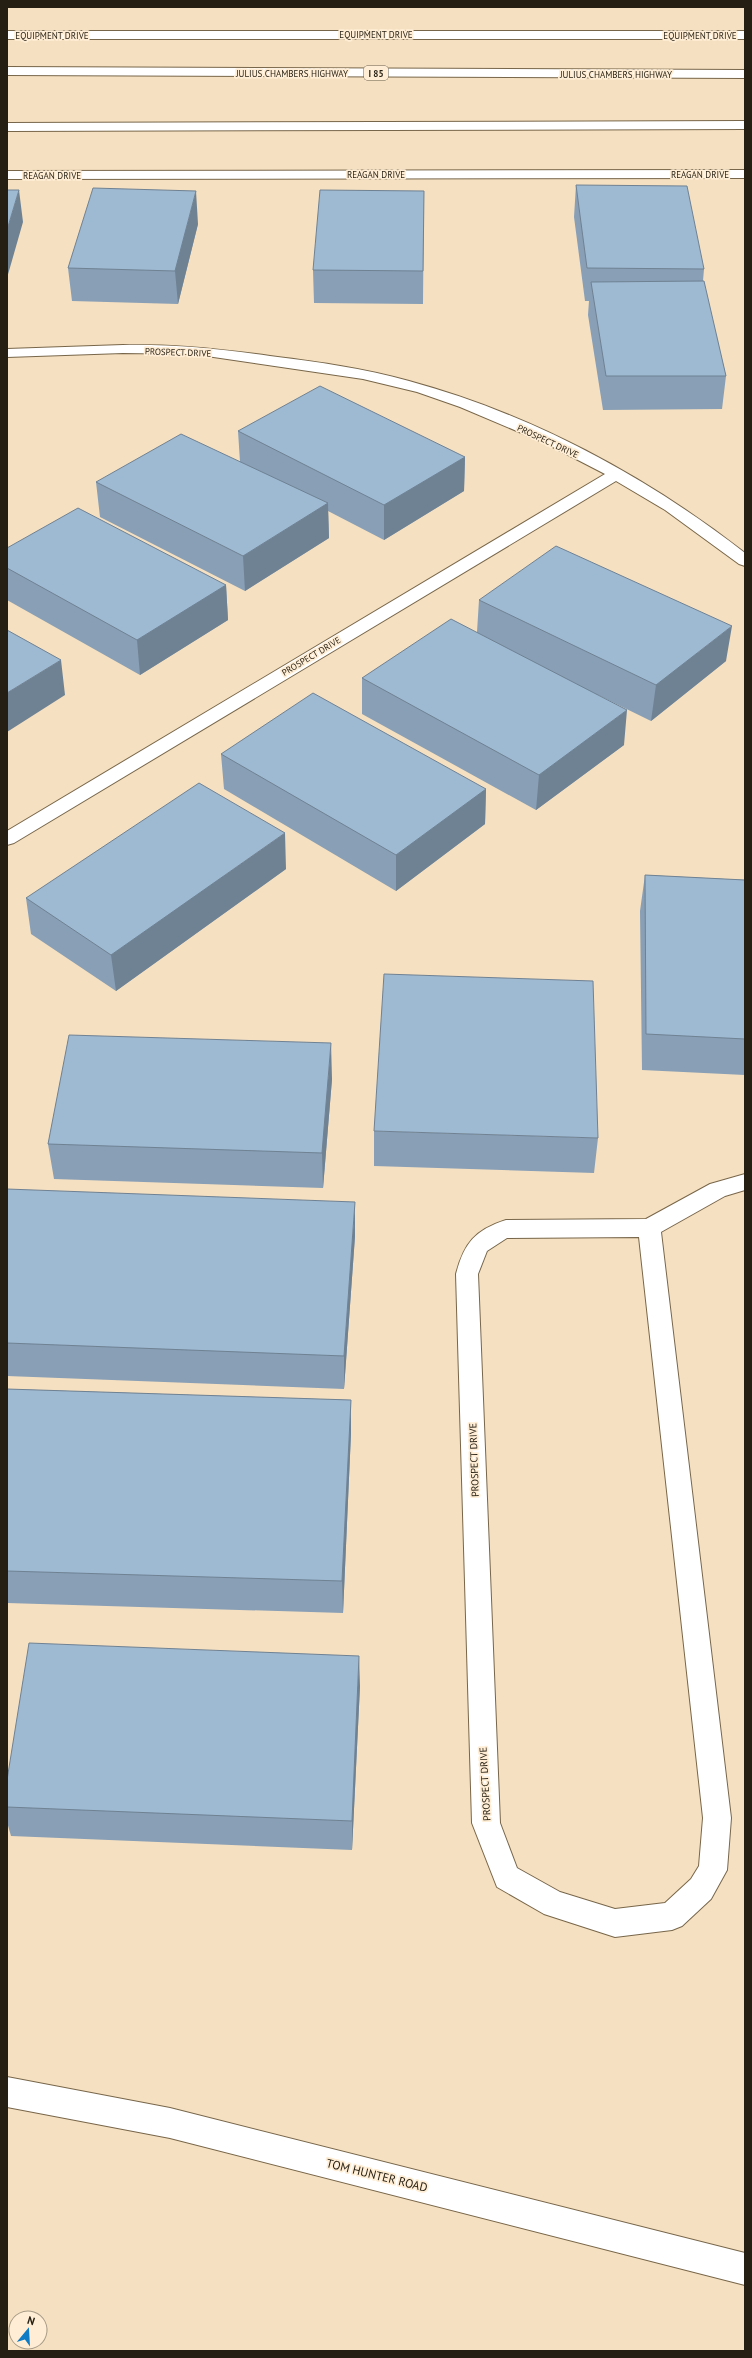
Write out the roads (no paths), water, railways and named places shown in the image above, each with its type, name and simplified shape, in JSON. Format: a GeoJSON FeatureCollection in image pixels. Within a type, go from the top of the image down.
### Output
{"type":"FeatureCollection","features":[{"type":"Feature","properties":{"kind":"main road","name":"EQUIPMENT DRIVE"},"geometry":{"type":"LineString","coordinates":[[7,35],[745,35]]}},
{"type":"Feature","properties":{"kind":"main road","name":"JULIUS CHAMBERS HIGHWAY"},"geometry":{"type":"LineString","coordinates":[[7,71],[745,74]]}},
{"type":"Feature","properties":{"kind":"main road"},"geometry":{"type":"LineString","coordinates":[[7,127],[745,125]]}},
{"type":"Feature","properties":{"kind":"main road","name":"REAGAN DRIVE"},"geometry":{"type":"LineString","coordinates":[[7,175],[745,174]]}},
{"type":"Feature","properties":{"kind":"main road","name":"PROSPECT DRIVE"},"geometry":{"type":"LineString","coordinates":[[7,353],[91,350],[192,350],[305,364],[363,374],[421,389],[493,416],[616,474],[662,502],[745,561]]}},
{"type":"Feature","properties":{"kind":"main road","name":"PROSPECT DRIVE"},"geometry":{"type":"LineString","coordinates":[[7,839],[616,474]]}},
{"type":"Feature","properties":{"kind":"main road","name":"PROSPECT DRIVE"},"geometry":{"type":"LineString","coordinates":[[649,1228],[717,1818],[713,1870],[701,1889],[672,1916],[615,1923],[554,1904],[507,1877],[486,1823],[467,1274],[471,1256],[481,1243],[491,1234],[506,1229],[649,1228],[718,1190],[745,1182]]}},
{"type":"Feature","properties":{"kind":"main road","name":"TOM HUNTER ROAD"},"geometry":{"type":"LineString","coordinates":[[7,2092],[170,2123],[745,2269]]}}]}
